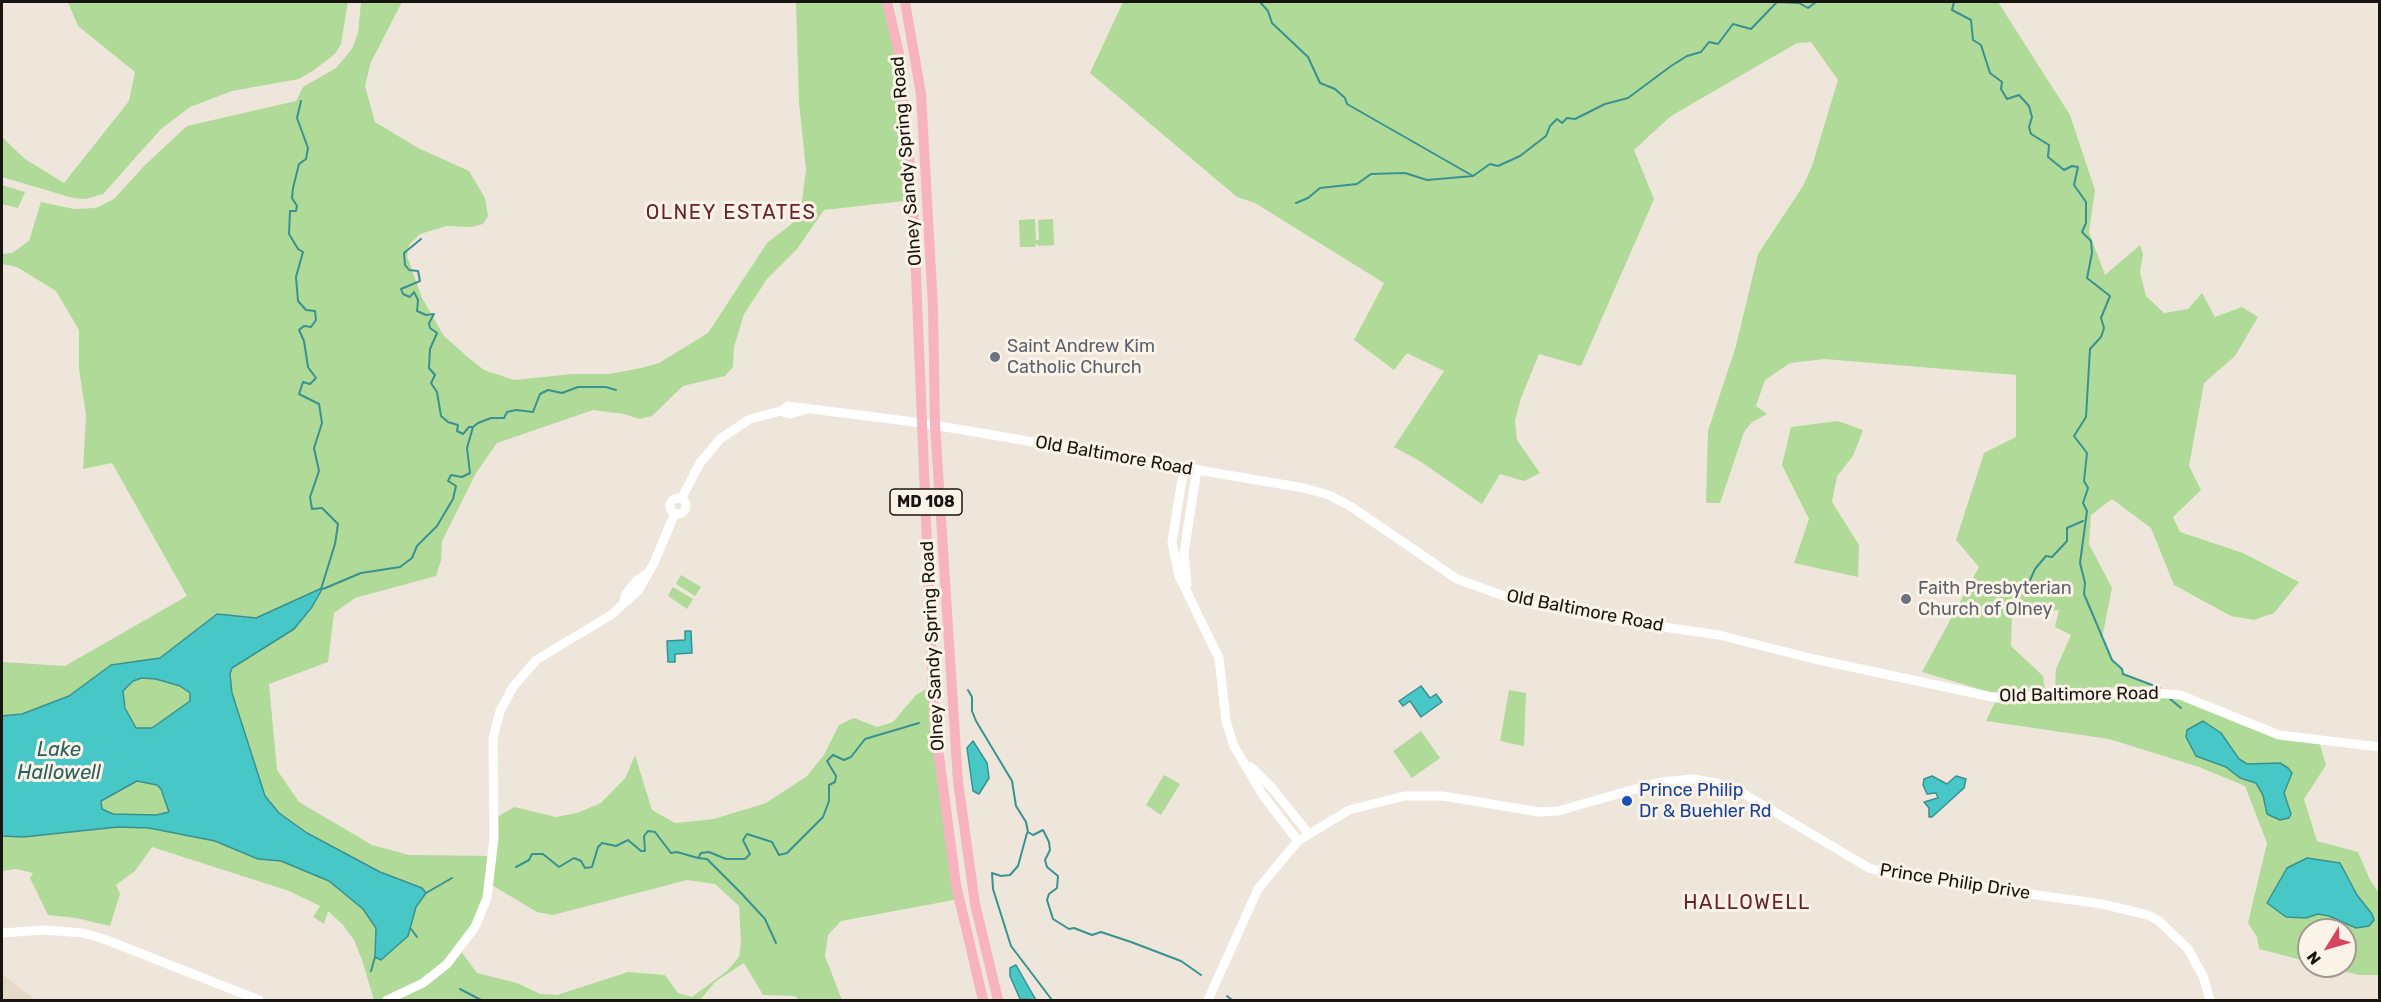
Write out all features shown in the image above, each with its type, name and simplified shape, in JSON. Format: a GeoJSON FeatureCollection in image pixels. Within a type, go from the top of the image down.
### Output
{"type":"FeatureCollection","features":[{"type":"Feature","properties":{"kind":"main road","name":"Olney Sandy Spring Road"},"geometry":{"type":"LineString","coordinates":[[887,2],[899,53],[913,200],[934,718],[955,879],[983,1000]]}},
{"type":"Feature","properties":{"kind":"main road","name":"Olney Sandy Spring Road"},"geometry":{"type":"LineString","coordinates":[[904,2],[921,86],[933,307],[935,425],[958,782],[975,904],[998,1000]]}},
{"type":"Feature","properties":{"kind":"street","name":"Old Baltimore Road"},"geometry":{"type":"LineString","coordinates":[[387,1000],[423,982],[447,964],[475,927],[487,898],[494,838],[493,740],[500,711],[513,687],[536,660],[611,615],[624,602],[626,594],[637,580],[647,574],[675,513],[685,509],[681,499],[700,463],[720,439],[750,419],[781,411],[788,405],[935,425],[1304,488],[1329,495],[1350,506],[1456,579],[1518,601],[1601,618],[1719,635],[1814,659],[1997,698],[2154,693],[2180,695],[2279,735],[2379,747]]}},
{"type":"Feature","properties":{"kind":"street"},"geometry":{"type":"LineString","coordinates":[[1184,466],[1172,542],[1179,576],[1219,658],[1226,721],[1240,757],[1262,794],[1298,841]]}},
{"type":"Feature","properties":{"kind":"street"},"geometry":{"type":"LineString","coordinates":[[1188,596],[1184,553],[1197,469]]}},
{"type":"Feature","properties":{"kind":"street"},"geometry":{"type":"LineString","coordinates":[[1240,757],[1273,789],[1308,833]]}},
{"type":"Feature","properties":{"kind":"street","name":"Prince Philip Drive"},"geometry":{"type":"LineString","coordinates":[[1209,1000],[1258,889],[1298,841],[1349,810],[1404,796],[1443,796],[1539,812],[1558,811],[1660,782],[1692,779],[1717,783],[1746,795],[1869,868],[1893,875],[2102,903],[2137,910],[2159,921],[2188,949],[2203,976],[2210,1000]]}},
{"type":"Feature","properties":{"kind":"street"},"geometry":{"type":"LineString","coordinates":[[2,933],[44,930],[93,936],[259,1000]]}},
{"type":"Feature","properties":{"kind":"shaded area"},"geometry":{"type":"Polygon","coordinates":[[[2,974],[36,1000],[2,1000],[2,974]]]}},
{"type":"Feature","properties":{"kind":"green space"},"geometry":{"type":"Polygon","coordinates":[[[68,2],[348,2],[341,44],[335,54],[314,70],[299,79],[232,91],[190,107],[161,129],[103,194],[86,199],[73,198],[2,177],[2,137],[25,159],[64,183],[129,101],[135,72],[78,26],[68,2]]]}},
{"type":"Feature","properties":{"kind":"green space"},"geometry":{"type":"Polygon","coordinates":[[[361,2],[402,2],[371,62],[365,86],[375,122],[418,148],[469,171],[485,198],[488,216],[483,224],[471,227],[447,226],[420,234],[409,245],[407,256],[422,298],[444,336],[484,370],[514,380],[572,374],[609,374],[641,368],[659,363],[708,333],[767,243],[794,222],[802,201],[806,170],[799,102],[796,2],[887,2],[913,200],[824,210],[797,249],[767,279],[744,314],[734,347],[733,367],[725,376],[683,386],[652,416],[640,419],[624,414],[593,410],[497,443],[476,473],[442,541],[441,560],[436,576],[355,598],[334,613],[328,662],[269,684],[277,770],[299,802],[372,845],[409,855],[492,856],[494,819],[514,807],[556,817],[577,813],[601,803],[626,777],[635,755],[652,810],[675,823],[714,819],[766,803],[807,776],[824,755],[839,725],[854,718],[877,727],[893,722],[916,695],[933,685],[959,899],[841,921],[828,935],[825,956],[842,1000],[799,1000],[795,996],[763,995],[744,963],[716,981],[700,1000],[374,1000],[354,940],[343,925],[328,911],[324,924],[313,917],[320,906],[289,891],[152,847],[135,871],[116,885],[120,894],[110,926],[76,918],[48,915],[30,878],[33,873],[16,869],[2,871],[2,662],[65,666],[187,596],[112,463],[83,469],[86,415],[79,369],[79,330],[56,291],[17,267],[2,264],[2,254],[12,253],[29,241],[41,202],[74,209],[96,208],[114,199],[145,165],[187,126],[296,101],[303,87],[336,68],[352,49],[358,33],[361,2]],[[687,880],[553,915],[537,912],[490,884],[460,950],[477,973],[517,983],[540,994],[557,995],[628,972],[665,975],[678,993],[692,997],[727,971],[739,957],[741,943],[739,906],[715,884],[687,880]]]}},
{"type":"Feature","properties":{"kind":"green space"},"geometry":{"type":"Polygon","coordinates":[[[1123,2],[1998,2],[2070,115],[2095,190],[2089,232],[2105,275],[2140,245],[2143,254],[2140,272],[2146,296],[2164,313],[2188,309],[2202,293],[2215,317],[2242,307],[2258,317],[2235,356],[2204,383],[2189,466],[2201,490],[2173,517],[2180,532],[2243,553],[2299,582],[2274,613],[2254,620],[2231,616],[2174,585],[2151,528],[2112,499],[2091,515],[2089,544],[2112,588],[2102,638],[2112,660],[2122,669],[2123,674],[2158,686],[2055,689],[2056,669],[2071,635],[2055,627],[2059,610],[2012,615],[2011,646],[2043,676],[2045,691],[1989,692],[1922,672],[1979,567],[1956,540],[1984,453],[2016,437],[2016,375],[1825,359],[1790,363],[1765,380],[1756,406],[1767,414],[1752,422],[1744,432],[1720,503],[1706,503],[1708,431],[1736,346],[1758,254],[1803,186],[1812,166],[1838,80],[1811,42],[1797,43],[1671,116],[1634,150],[1654,199],[1581,366],[1539,354],[1521,398],[1515,420],[1517,440],[1540,473],[1524,481],[1500,474],[1482,504],[1418,460],[1394,447],[1444,371],[1407,353],[1394,370],[1354,340],[1384,283],[1255,203],[1237,197],[1090,73],[1123,2]]]}},
{"type":"Feature","properties":{"kind":"green space"},"geometry":{"type":"Polygon","coordinates":[[[2,185],[25,192],[18,208],[2,204],[2,185]]]}},
{"type":"Feature","properties":{"kind":"green space"},"geometry":{"type":"Polygon","coordinates":[[[1035,219],[1036,240],[1039,240],[1038,220],[1053,219],[1054,245],[1039,246],[1036,243],[1035,247],[1020,247],[1019,220],[1035,219]]]}},
{"type":"Feature","properties":{"kind":"green space"},"geometry":{"type":"Polygon","coordinates":[[[1838,421],[1863,430],[1853,456],[1837,476],[1832,502],[1859,545],[1858,577],[1794,563],[1809,519],[1782,465],[1791,427],[1838,421]]]}},
{"type":"Feature","properties":{"kind":"green space"},"geometry":{"type":"Polygon","coordinates":[[[681,575],[701,587],[695,596],[676,584],[681,575]]]}},
{"type":"Feature","properties":{"kind":"green space"},"geometry":{"type":"Polygon","coordinates":[[[673,587],[693,599],[687,609],[668,596],[673,587]]]}},
{"type":"Feature","properties":{"kind":"green space"},"geometry":{"type":"Polygon","coordinates":[[[1509,690],[1526,693],[1524,746],[1500,741],[1509,690]]]}},
{"type":"Feature","properties":{"kind":"green space"},"geometry":{"type":"Polygon","coordinates":[[[2180,695],[2256,728],[2319,741],[2326,765],[2304,799],[2317,841],[2358,852],[2370,880],[2379,893],[2379,975],[2357,975],[2357,918],[2297,918],[2297,959],[2259,949],[2257,937],[2248,923],[2267,843],[2245,786],[2199,767],[2109,739],[1986,721],[1997,698],[2180,695]]]}},
{"type":"Feature","properties":{"kind":"green space"},"geometry":{"type":"Polygon","coordinates":[[[1421,731],[1440,758],[1412,778],[1393,751],[1421,731]]]}},
{"type":"Feature","properties":{"kind":"green space"},"geometry":{"type":"Polygon","coordinates":[[[1164,775],[1180,784],[1161,815],[1146,805],[1164,775]]]}},
{"type":"Feature","properties":{"kind":"water","name":"Lake Hallowell"},"geometry":{"type":"Polygon","coordinates":[[[322,588],[312,607],[294,629],[232,668],[230,674],[232,693],[265,796],[279,813],[307,833],[380,872],[422,888],[426,893],[416,907],[408,936],[381,960],[375,957],[376,928],[363,909],[329,881],[281,861],[258,859],[215,841],[149,828],[118,827],[23,837],[2,836],[2,716],[22,714],[69,696],[111,665],[160,658],[217,614],[256,618],[322,588]],[[142,678],[133,681],[123,691],[125,708],[136,728],[152,728],[190,701],[190,693],[180,686],[156,679],[142,678]],[[137,781],[101,801],[102,809],[113,814],[156,815],[169,812],[161,789],[157,785],[137,781]]]}},
{"type":"Feature","properties":{"kind":"water"},"geometry":{"type":"Polygon","coordinates":[[[685,631],[691,631],[692,653],[675,654],[675,662],[668,662],[667,641],[685,640],[685,631]]]}},
{"type":"Feature","properties":{"kind":"water"},"geometry":{"type":"Polygon","coordinates":[[[1421,686],[1430,698],[1436,694],[1442,702],[1421,717],[1410,701],[1403,706],[1399,701],[1421,686]]]}},
{"type":"Feature","properties":{"kind":"water"},"geometry":{"type":"Polygon","coordinates":[[[2203,721],[2221,733],[2239,759],[2247,764],[2280,763],[2288,768],[2292,773],[2284,793],[2291,814],[2289,818],[2280,820],[2267,814],[2263,795],[2256,783],[2240,778],[2226,767],[2196,756],[2186,737],[2187,730],[2203,721]]]}},
{"type":"Feature","properties":{"kind":"water"},"geometry":{"type":"Polygon","coordinates":[[[973,741],[987,763],[989,778],[979,794],[973,791],[967,748],[973,741]]]}},
{"type":"Feature","properties":{"kind":"water"},"geometry":{"type":"Polygon","coordinates":[[[1932,776],[1947,784],[1956,776],[1966,779],[1964,788],[1932,817],[1929,817],[1929,808],[1924,802],[1938,798],[1936,793],[1927,794],[1923,785],[1924,779],[1932,776]]]}},
{"type":"Feature","properties":{"kind":"water"},"geometry":{"type":"Polygon","coordinates":[[[2307,858],[2340,863],[2374,920],[2369,926],[2357,928],[2357,918],[2334,918],[2318,914],[2306,918],[2286,917],[2267,903],[2287,868],[2307,858]]]}},
{"type":"Feature","properties":{"kind":"water"},"geometry":{"type":"Polygon","coordinates":[[[1016,965],[1036,1000],[1020,999],[1010,976],[1010,968],[1016,965]]]}},
{"type":"Feature","properties":{"kind":"waterway"},"geometry":{"type":"LineString","coordinates":[[1260,2],[1268,11],[1272,23],[1308,57],[1320,83],[1335,89],[1345,98],[1347,104],[1473,176],[1490,164],[1498,166],[1520,156],[1546,136],[1550,126],[1557,119],[1562,123],[1567,118],[1575,119],[1605,104],[1628,98],[1671,66],[1687,56],[1701,52],[1709,42],[1718,44],[1733,24],[1751,29],[1777,2],[1799,3],[1808,8],[1816,2]]}},
{"type":"Feature","properties":{"kind":"waterway"},"geometry":{"type":"LineString","coordinates":[[1954,2],[1952,10],[1971,20],[1973,40],[1981,45],[1990,73],[2002,82],[2001,89],[2007,99],[2019,95],[2029,106],[2032,117],[2029,127],[2031,134],[2049,145],[2048,157],[2064,170],[2072,166],[2078,167],[2074,185],[2086,202],[2086,223],[2082,232],[2091,241],[2092,253],[2087,278],[2110,296],[2101,318],[2104,328],[2101,337],[2090,349],[2086,417],[2074,436],[2087,453],[2084,481],[2088,488],[2083,503],[2087,511],[2080,563],[2085,583],[2084,594],[2112,660],[2122,669],[2123,674],[2160,688]]}},
{"type":"Feature","properties":{"kind":"waterway"},"geometry":{"type":"LineString","coordinates":[[301,101],[297,118],[308,148],[306,159],[299,164],[293,188],[292,198],[297,206],[296,211],[290,211],[289,234],[298,249],[303,252],[296,277],[298,301],[306,310],[315,311],[316,320],[311,327],[304,326],[299,330],[304,341],[308,367],[316,378],[310,384],[303,382],[299,394],[319,404],[322,423],[314,448],[319,471],[310,497],[312,509],[322,508],[338,524],[335,544],[321,589]]}},
{"type":"Feature","properties":{"kind":"waterway"},"geometry":{"type":"LineString","coordinates":[[1296,203],[1308,198],[1320,188],[1357,184],[1371,174],[1405,173],[1427,180],[1473,176]]}},
{"type":"Feature","properties":{"kind":"waterway"},"geometry":{"type":"LineString","coordinates":[[421,239],[404,253],[405,265],[409,270],[418,271],[420,281],[401,289],[403,294],[410,297],[414,292],[418,300],[417,311],[426,315],[434,314],[429,323],[430,328],[437,333],[430,349],[429,368],[435,375],[431,383],[437,392],[441,416],[448,422],[458,425],[457,431],[463,434],[469,427],[473,427]]}},
{"type":"Feature","properties":{"kind":"waterway"},"geometry":{"type":"LineString","coordinates":[[323,589],[361,573],[400,567],[412,558],[417,546],[437,526],[453,499],[456,486],[448,481],[451,475],[462,477],[470,473],[467,448],[473,427],[478,423],[491,418],[504,418],[507,412],[516,410],[533,412],[540,394],[548,390],[562,393],[578,387],[606,387],[616,390]]}},
{"type":"Feature","properties":{"kind":"waterway"},"geometry":{"type":"LineString","coordinates":[[2027,587],[2035,569],[2046,556],[2052,557],[2067,541],[2067,528],[2083,521]]}},
{"type":"Feature","properties":{"kind":"waterway"},"geometry":{"type":"LineString","coordinates":[[968,690],[972,697],[972,711],[976,721],[1012,781],[1016,806],[1026,822],[1028,832],[1033,835],[1043,830],[1049,842],[1050,850],[1045,860],[1047,867],[1058,876],[1057,888],[1049,894],[1047,900],[1053,919],[1069,929],[1074,928],[1092,935],[1101,932],[1131,942],[1181,961],[1201,975]]}},
{"type":"Feature","properties":{"kind":"waterway"},"geometry":{"type":"LineString","coordinates":[[2170,699],[2181,708]]}},
{"type":"Feature","properties":{"kind":"waterway"},"geometry":{"type":"LineString","coordinates":[[516,867],[529,860],[532,854],[543,854],[559,867],[574,858],[581,861],[585,868],[592,867],[598,847],[602,843],[616,846],[628,840],[641,851],[645,851],[644,836],[648,831],[655,832],[671,853],[677,852],[698,858],[701,853],[709,852],[726,859],[745,859],[750,854],[743,840],[747,834],[772,842],[779,855],[787,853],[823,817],[829,801],[829,785],[835,782],[836,776],[827,761],[833,755],[844,760],[851,757],[865,739],[919,723]]}},
{"type":"Feature","properties":{"kind":"waterway"},"geometry":{"type":"LineString","coordinates":[[1027,833],[1018,866],[1010,875],[1001,876],[992,873],[993,889],[1011,946],[1052,1000]]}},
{"type":"Feature","properties":{"kind":"waterway"},"geometry":{"type":"LineString","coordinates":[[698,858],[707,859],[765,919],[776,943]]}},
{"type":"Feature","properties":{"kind":"waterway"},"geometry":{"type":"LineString","coordinates":[[426,893],[452,878]]}},
{"type":"Feature","properties":{"kind":"waterway"},"geometry":{"type":"LineString","coordinates":[[411,929],[417,937]]}},
{"type":"Feature","properties":{"kind":"waterway"},"geometry":{"type":"LineString","coordinates":[[371,971],[375,957]]}},
{"type":"Feature","properties":{"kind":"waterway"},"geometry":{"type":"LineString","coordinates":[[460,989],[481,1000]]}},
{"type":"Feature","properties":{"kind":"waterway"},"geometry":{"type":"LineString","coordinates":[[1227,996],[1232,1000]]}},
{"type":"Feature","properties":{"kind":"place","name":"Saint Andrew Kim Catholic Church"},"geometry":{"type":"Point","coordinates":[995,357]}},
{"type":"Feature","properties":{"kind":"place","name":"Faith Presbyterian Church of Olney"},"geometry":{"type":"Point","coordinates":[1906,599]}},
{"type":"Feature","properties":{"kind":"place","name":"Prince Philip Dr & Buehler Rd"},"geometry":{"type":"Point","coordinates":[1627,801]}},
{"type":"Feature","properties":{"kind":"district","name":"OLNEY ESTATES"},"geometry":{"type":"Point","coordinates":[731,213]}},
{"type":"Feature","properties":{"kind":"district","name":"HALLOWELL"},"geometry":{"type":"Point","coordinates":[1747,903]}}]}
